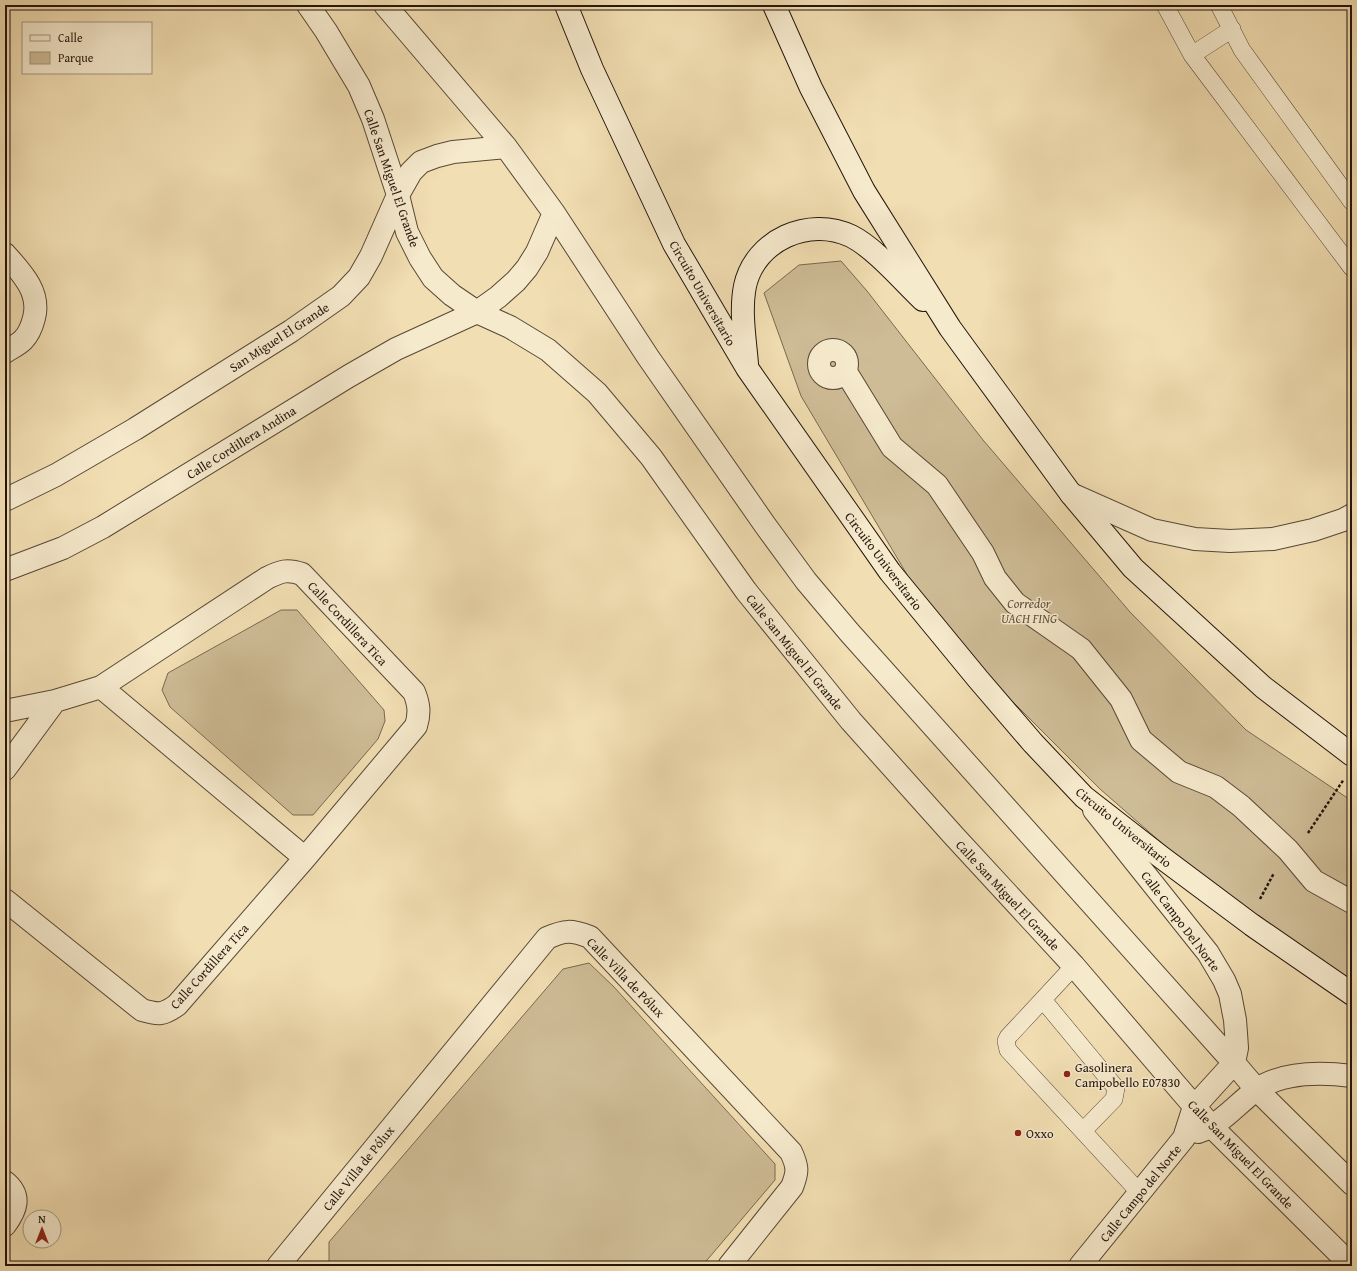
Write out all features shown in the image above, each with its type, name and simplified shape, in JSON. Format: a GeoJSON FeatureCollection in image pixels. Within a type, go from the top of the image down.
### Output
{"type":"FeatureCollection","features":[{"type":"Feature","properties":{"kind":"street","name":"Calle San Miguel El Grande"},"geometry":{"type":"LineString","coordinates":[[308,5],[326,31],[359,86],[373,119],[398,195],[407,232],[420,258],[433,278],[452,295],[477,312],[510,327],[548,350],[597,393],[651,457],[746,592],[836,703],[954,836],[1074,966],[1212,1127],[1352,1266]]}},
{"type":"Feature","properties":{"kind":"street"},"geometry":{"type":"LineString","coordinates":[[385,5],[506,147],[554,213],[648,357],[765,525],[806,581],[859,644],[1257,1090],[1352,1184]]}},
{"type":"Feature","properties":{"kind":"street","name":"Circuito Universitario"},"geometry":{"type":"LineString","coordinates":[[566,5],[592,69],[674,244],[747,368],[890,572],[1033,743],[1084,797],[1252,925],[1352,994]]}},
{"type":"Feature","properties":{"kind":"street"},"geometry":{"type":"LineString","coordinates":[[774,5],[811,88],[864,191],[950,328],[1071,494],[1133,568],[1263,688],[1352,755]]}},
{"type":"Feature","properties":{"kind":"street","name":"San Miguel El Grande"},"geometry":{"type":"LineString","coordinates":[[5,500],[56,475],[135,429],[291,331],[341,296],[359,277],[371,256],[398,195],[411,172],[421,162],[453,152],[506,147]]}},
{"type":"Feature","properties":{"kind":"street"},"geometry":{"type":"LineString","coordinates":[[477,312],[498,297],[516,281],[527,268],[537,252],[554,213]]}},
{"type":"Feature","properties":{"kind":"street"},"geometry":{"type":"LineString","coordinates":[[747,368],[743,306],[746,285],[752,267],[761,254],[777,240],[795,232],[818,228],[834,230],[851,236],[872,250],[950,328]]}},
{"type":"Feature","properties":{"kind":"street"},"geometry":{"type":"LineString","coordinates":[[5,254],[23,274],[31,287],[36,311],[32,327],[23,340],[5,352]]}},
{"type":"Feature","properties":{"kind":"street","name":"Calle Cordillera Andina"},"geometry":{"type":"LineString","coordinates":[[5,570],[63,548],[103,528],[349,376],[396,349],[477,312]]}},
{"type":"Feature","properties":{"kind":"street"},"geometry":{"type":"LineString","coordinates":[[846,372],[892,447],[937,485],[983,553],[995,578],[1015,603],[1081,648],[1121,699],[1141,740],[1179,772],[1216,787],[1241,806],[1288,850],[1314,881],[1352,902]]}},
{"type":"Feature","properties":{"kind":"street"},"geometry":{"type":"LineString","coordinates":[[1071,494],[1152,530],[1195,539],[1230,541],[1273,539],[1313,530],[1343,520],[1352,515]]}},
{"type":"Feature","properties":{"kind":"street","name":"Calle Cordillera Tica"},"geometry":{"type":"LineString","coordinates":[[5,711],[55,701],[101,687],[267,578],[279,572],[290,570],[302,574],[414,692],[418,703],[419,714],[416,726],[305,858],[177,1005],[166,1013],[154,1014],[142,1010],[5,900]]}},
{"type":"Feature","properties":{"kind":"street"},"geometry":{"type":"LineString","coordinates":[[101,687],[305,858]]}},
{"type":"Feature","properties":{"kind":"street"},"geometry":{"type":"LineString","coordinates":[[5,769],[55,701]]}},
{"type":"Feature","properties":{"kind":"street","name":"Calle Campo Del Norte"},"geometry":{"type":"LineString","coordinates":[[1084,797],[1208,953],[1218,968],[1230,994],[1235,1020],[1237,1048],[1234,1063]]}},
{"type":"Feature","properties":{"kind":"street","name":"Calle Villa de Pólux"},"geometry":{"type":"LineString","coordinates":[[286,1263],[547,938],[562,932],[575,931],[590,936],[791,1152],[797,1164],[797,1176],[792,1187],[730,1266]]}},
{"type":"Feature","properties":{"kind":"street","name":"Calle Campo del Norte"},"geometry":{"type":"LineString","coordinates":[[1080,1266],[1184,1138],[1194,1107],[1234,1063]]}},
{"type":"Feature","properties":{"kind":"street"},"geometry":{"type":"LineString","coordinates":[[1257,1090],[1272,1082],[1308,1074],[1352,1076]]}},
{"type":"Feature","properties":{"kind":"street","name":"Calle Campo del Norte"},"geometry":{"type":"LineString","coordinates":[[1184,1138],[1212,1127],[1257,1090]]}},
{"type":"Feature","properties":{"kind":"street"},"geometry":{"type":"LineString","coordinates":[[5,1182],[10,1186],[15,1194],[16,1204],[14,1212],[5,1225]]}},
{"type":"Feature","properties":{"kind":"lane"},"geometry":{"type":"LineString","coordinates":[[1165,5],[1192,55],[1352,268]]}},
{"type":"Feature","properties":{"kind":"lane"},"geometry":{"type":"LineString","coordinates":[[1219,5],[1247,56],[1352,202]]}},
{"type":"Feature","properties":{"kind":"lane"},"geometry":{"type":"LineString","coordinates":[[1192,55],[1232,29]]}},
{"type":"Feature","properties":{"kind":"lane"},"geometry":{"type":"LineString","coordinates":[[1074,966],[1008,1037],[1006,1046],[1008,1050],[1140,1193]]}},
{"type":"Feature","properties":{"kind":"lane"},"geometry":{"type":"LineString","coordinates":[[1043,1000],[1116,1088],[1114,1099],[1083,1131]]}},
{"type":"Feature","properties":{"kind":"green space","name":"Corredor UACH FING"},"geometry":{"type":"Polygon","coordinates":[[[841,261],[867,291],[983,440],[1130,612],[1246,730],[1352,801],[1352,984],[1227,900],[1100,789],[975,664],[915,588],[801,396],[764,293],[799,265],[841,261]]]}},
{"type":"Feature","properties":{"kind":"green space"},"geometry":{"type":"Polygon","coordinates":[[[281,610],[297,610],[384,710],[385,721],[378,739],[313,815],[293,815],[170,707],[162,690],[168,673],[281,610]]]}},
{"type":"Feature","properties":{"kind":"green space"},"geometry":{"type":"Polygon","coordinates":[[[589,963],[614,987],[775,1164],[775,1180],[702,1266],[333,1266],[329,1262],[329,1242],[563,969],[589,963]]]}},
{"type":"Feature","properties":{"kind":"place","name":"Gasolinera Campobello E07830"},"geometry":{"type":"Point","coordinates":[1067,1074]}},
{"type":"Feature","properties":{"kind":"place","name":"Oxxo"},"geometry":{"type":"Point","coordinates":[1018,1133]}}]}
